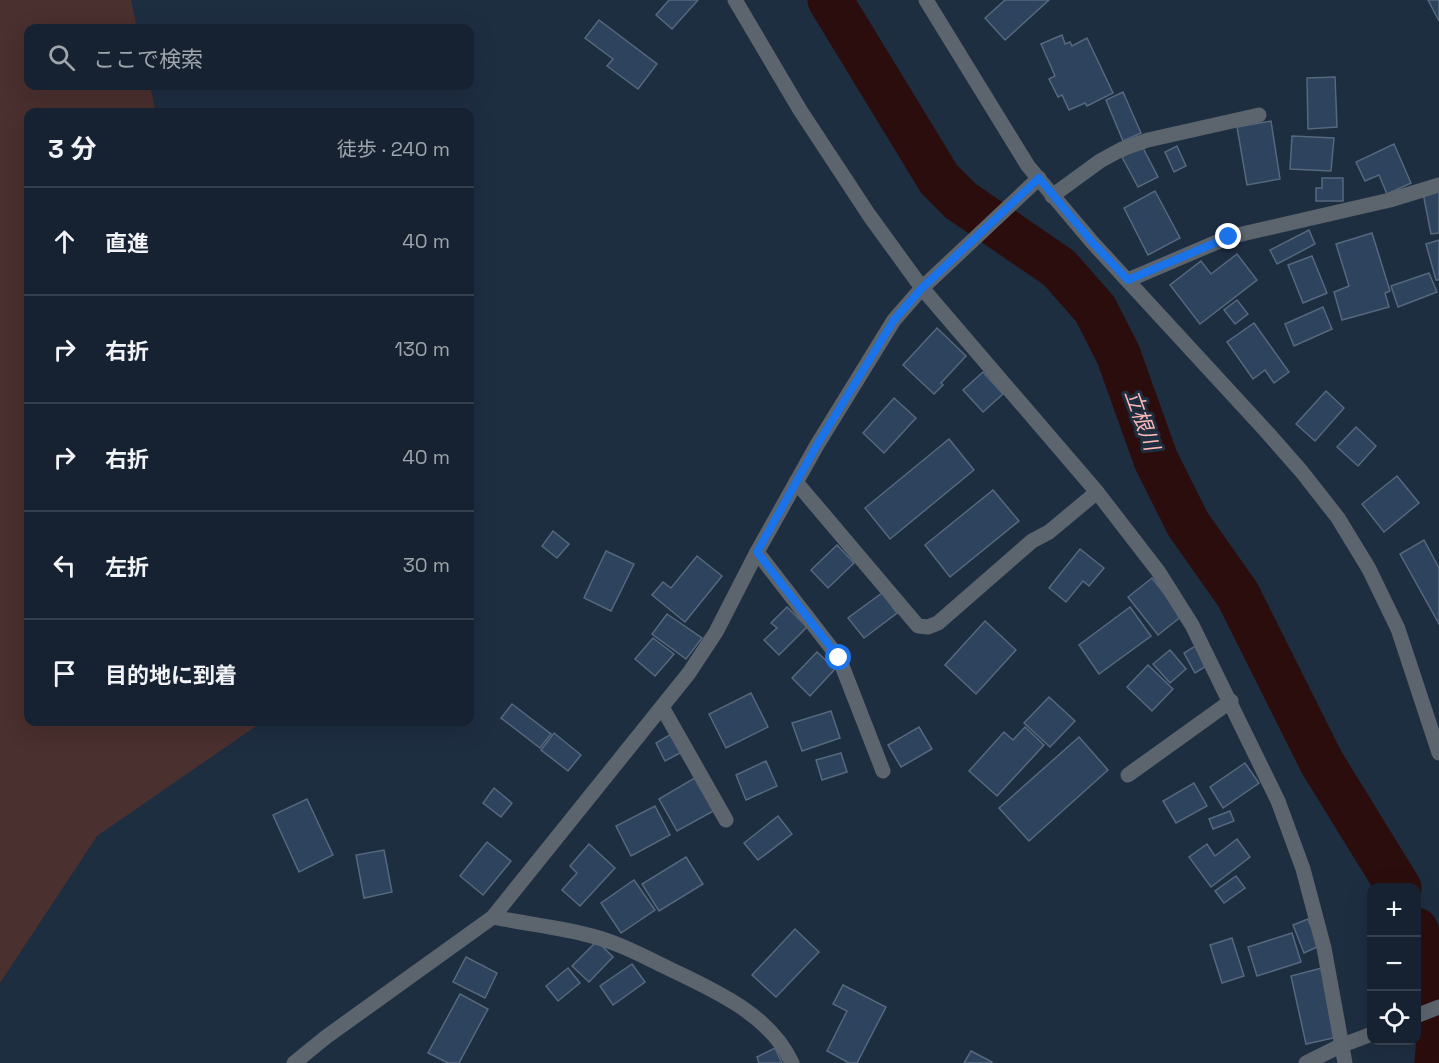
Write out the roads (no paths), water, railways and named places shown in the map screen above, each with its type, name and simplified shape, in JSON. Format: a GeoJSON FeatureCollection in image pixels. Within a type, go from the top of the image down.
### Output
{"type":"FeatureCollection","features":[{"type":"Feature","properties":{"kind":"street"},"geometry":{"type":"LineString","coordinates":[[735,0],[800,110],[869,215],[1097,492],[1158,571],[1192,626],[1231,701],[1278,801],[1303,869],[1324,948],[1344,1045],[1345,1063]]}},
{"type":"Feature","properties":{"kind":"street"},"geometry":{"type":"LineString","coordinates":[[926,0],[1028,166],[1034,183],[1052,196],[1266,431],[1338,518],[1369,569],[1398,629],[1439,753]]}},
{"type":"Feature","properties":{"kind":"street"},"geometry":{"type":"LineString","coordinates":[[1052,196],[1100,161],[1122,149],[1148,140],[1259,115]]}},
{"type":"Feature","properties":{"kind":"street"},"geometry":{"type":"LineString","coordinates":[[294,1063],[493,917],[689,673],[716,632],[796,482],[894,320],[925,285],[1034,183]]}},
{"type":"Feature","properties":{"kind":"street"},"geometry":{"type":"LineString","coordinates":[[1128,280],[1229,237],[1390,200],[1439,185]]}},
{"type":"Feature","properties":{"kind":"street"},"geometry":{"type":"LineString","coordinates":[[796,482],[918,626],[928,627],[938,623],[1032,541],[1049,532],[1097,492]]}},
{"type":"Feature","properties":{"kind":"street"},"geometry":{"type":"LineString","coordinates":[[757,552],[839,658],[883,771]]}},
{"type":"Feature","properties":{"kind":"street"},"geometry":{"type":"LineString","coordinates":[[1128,775],[1231,701]]}},
{"type":"Feature","properties":{"kind":"street"},"geometry":{"type":"LineString","coordinates":[[662,707],[726,820]]}},
{"type":"Feature","properties":{"kind":"street"},"geometry":{"type":"LineString","coordinates":[[493,917],[589,935],[627,948],[733,1000],[761,1022],[786,1049],[792,1063]]}},
{"type":"Feature","properties":{"kind":"street"},"geometry":{"type":"LineString","coordinates":[[1421,1014],[1439,1008]]}},
{"type":"Feature","properties":{"kind":"street"},"geometry":{"type":"LineString","coordinates":[[1306,1063],[1367,1036]]}},
{"type":"Feature","properties":{"kind":"waterway","name":"立根川"},"geometry":{"type":"LineString","coordinates":[[830,0],[939,179],[961,201],[1059,268],[1095,309],[1118,354],[1156,460],[1188,524],[1238,595],[1322,763],[1396,883]]}},
{"type":"Feature","properties":{"kind":"waterway","name":"立根川"},"geometry":{"type":"LineString","coordinates":[[1419,937],[1427,959],[1439,1012]]}},
{"type":"Feature","properties":{"kind":"waterway","name":"立根川"},"geometry":{"type":"LineString","coordinates":[[1437,1063],[1439,1038]]}}]}
